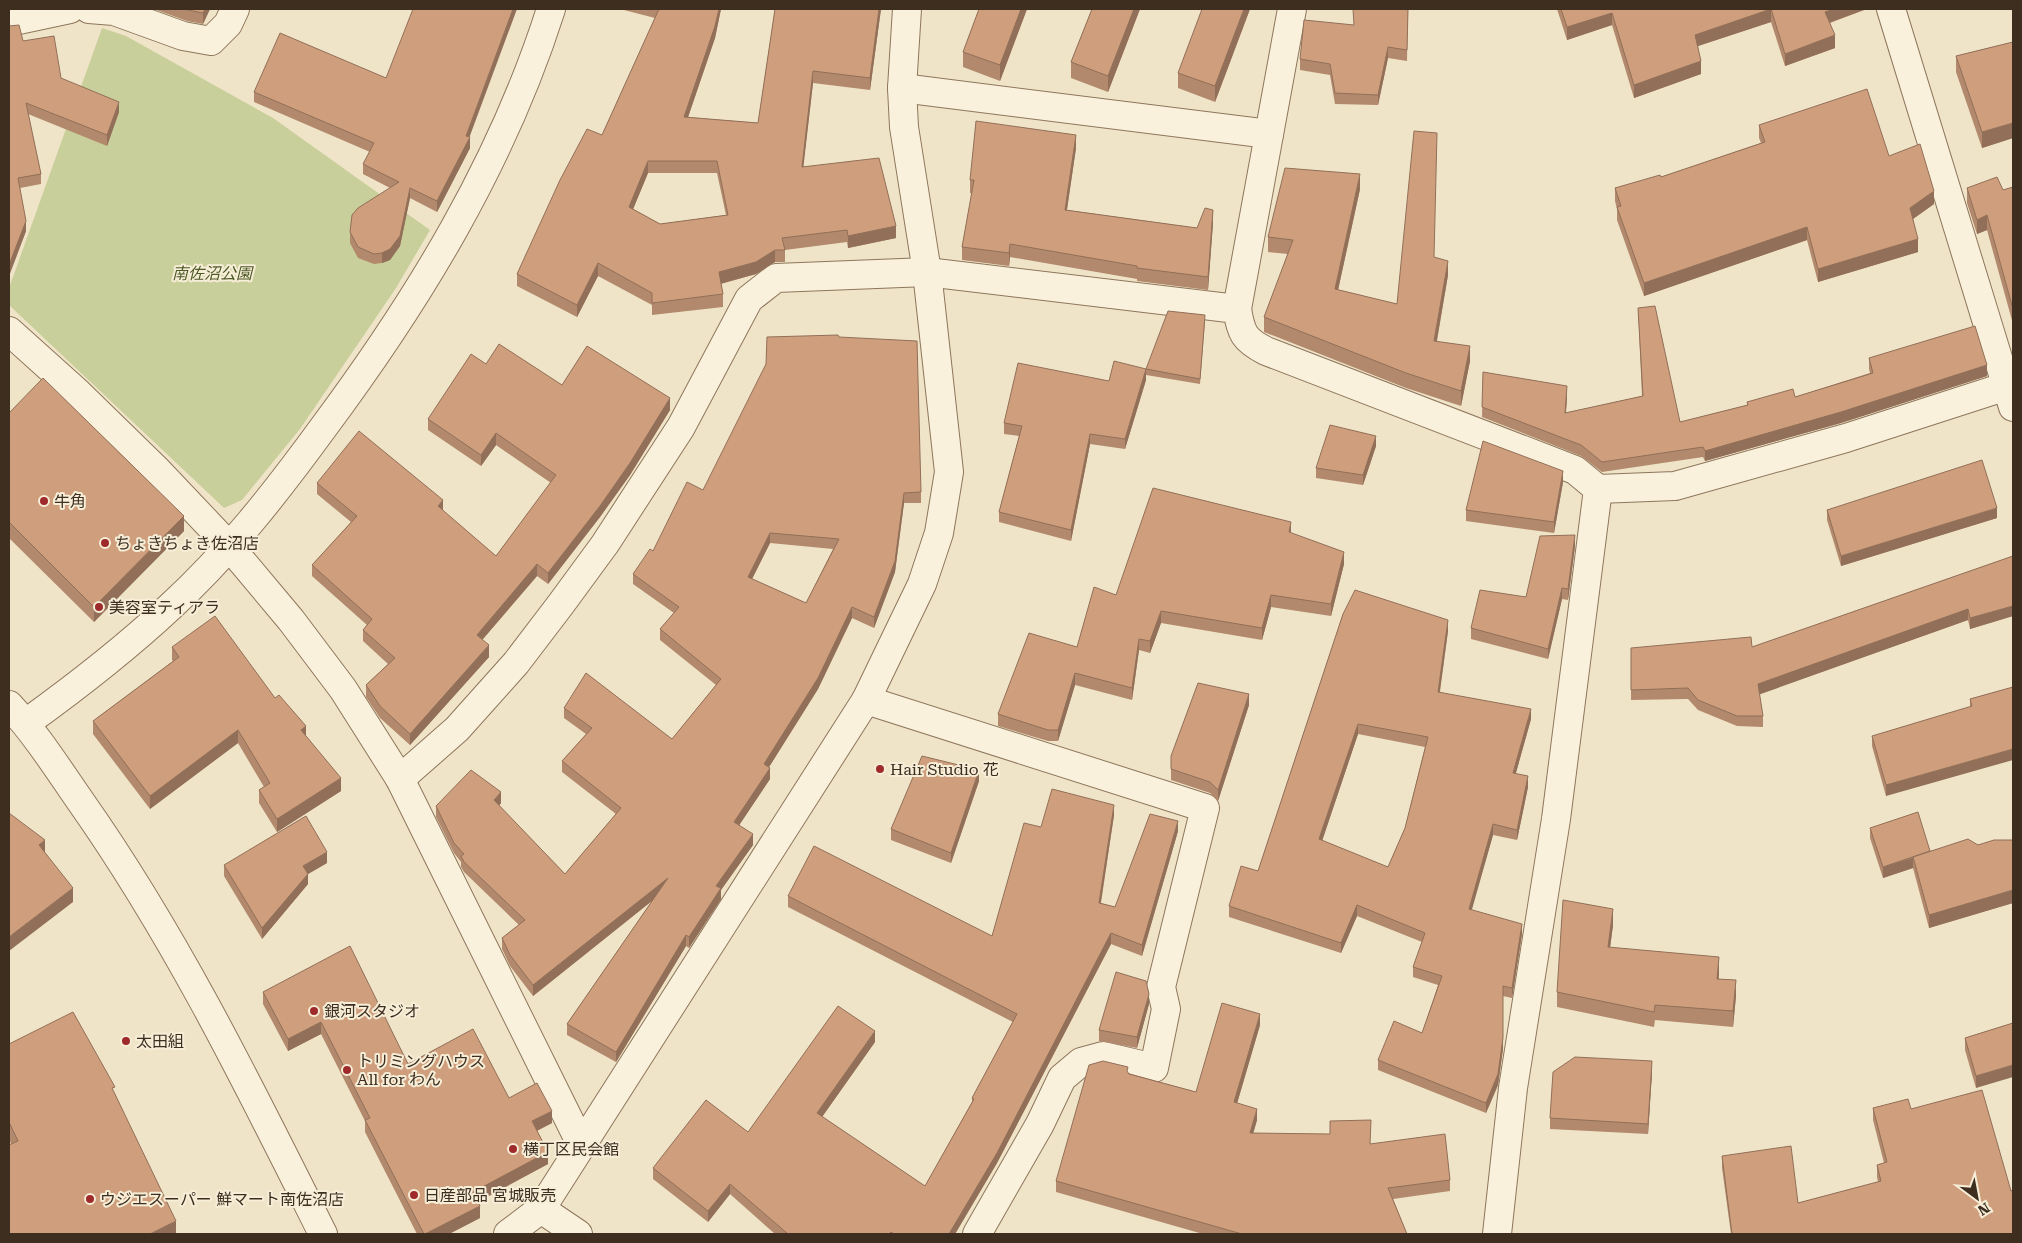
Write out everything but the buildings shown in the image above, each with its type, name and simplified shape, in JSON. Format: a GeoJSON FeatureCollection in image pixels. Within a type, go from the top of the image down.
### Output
{"type":"FeatureCollection","features":[{"type":"Feature","properties":{"kind":"street"},"geometry":{"type":"LineString","coordinates":[[9,22],[70,9]]}},
{"type":"Feature","properties":{"kind":"street"},"geometry":{"type":"LineString","coordinates":[[89,9],[114,11],[183,36],[211,41],[228,24],[235,9]]}},
{"type":"Feature","properties":{"kind":"street"},"geometry":{"type":"LineString","coordinates":[[323,1234],[174,947],[104,834],[17,714],[96,670],[171,606],[229,546],[299,460],[365,372],[448,242],[481,181],[509,120],[540,45],[551,9]]}},
{"type":"Feature","properties":{"kind":"street"},"geometry":{"type":"LineString","coordinates":[[508,1234],[541,1209],[866,700],[922,584],[939,533],[946,503],[950,472],[927,272],[904,127],[902,88],[907,9]]}},
{"type":"Feature","properties":{"kind":"street"},"geometry":{"type":"LineString","coordinates":[[1292,9],[1237,309],[1240,328],[1249,343],[1575,470],[1598,489],[1675,486],[1846,438],[2010,397],[2004,341],[1892,9]]}},
{"type":"Feature","properties":{"kind":"street"},"geometry":{"type":"LineString","coordinates":[[902,88],[1269,134]]}},
{"type":"Feature","properties":{"kind":"street"},"geometry":{"type":"LineString","coordinates":[[400,778],[457,729],[516,663],[606,544],[681,427],[749,299],[776,278],[927,272],[1237,309]]}},
{"type":"Feature","properties":{"kind":"street"},"geometry":{"type":"LineString","coordinates":[[9,331],[78,393],[158,471],[229,546],[291,620],[342,689],[400,778],[581,1144]]}},
{"type":"Feature","properties":{"kind":"street"},"geometry":{"type":"LineString","coordinates":[[1496,1234],[1513,1088],[1556,819],[1598,489]]}},
{"type":"Feature","properties":{"kind":"street"},"geometry":{"type":"LineString","coordinates":[[866,700],[1205,808],[1161,987],[1166,1009],[1154,1068],[1103,1056],[1081,1062],[1062,1078],[1040,1124],[977,1234]]}},
{"type":"Feature","properties":{"kind":"street"},"geometry":{"type":"LineString","coordinates":[[541,1209],[578,1234]]}},
{"type":"Feature","properties":{"kind":"green space","name":"南佐沼公園"},"geometry":{"type":"Polygon","coordinates":[[[102,28],[126,36],[273,118],[430,230],[396,288],[300,429],[242,500],[224,508],[9,305],[9,288],[102,28]]]}},
{"type":"Feature","properties":{"kind":"place","name":"牛角"},"geometry":{"type":"Point","coordinates":[44,501]}},
{"type":"Feature","properties":{"kind":"place","name":"ちょきちょき佐沼店"},"geometry":{"type":"Point","coordinates":[105,543]}},
{"type":"Feature","properties":{"kind":"place","name":"美容室ティアラ"},"geometry":{"type":"Point","coordinates":[99,607]}},
{"type":"Feature","properties":{"kind":"place","name":"Hair Studio 花"},"geometry":{"type":"Point","coordinates":[880,769]}},
{"type":"Feature","properties":{"kind":"place","name":"銀河スタジオ"},"geometry":{"type":"Point","coordinates":[314,1011]}},
{"type":"Feature","properties":{"kind":"place","name":"太田組"},"geometry":{"type":"Point","coordinates":[126,1041]}},
{"type":"Feature","properties":{"kind":"place","name":"トリミングハウス All for わん"},"geometry":{"type":"Point","coordinates":[347,1070]}},
{"type":"Feature","properties":{"kind":"place","name":"横丁区民会館"},"geometry":{"type":"Point","coordinates":[513,1149]}},
{"type":"Feature","properties":{"kind":"place","name":"日産部品 宮城販売"},"geometry":{"type":"Point","coordinates":[414,1195]}},
{"type":"Feature","properties":{"kind":"place","name":"ウジエスーパー 鮮マート南佐沼店"},"geometry":{"type":"Point","coordinates":[90,1199]}}]}
